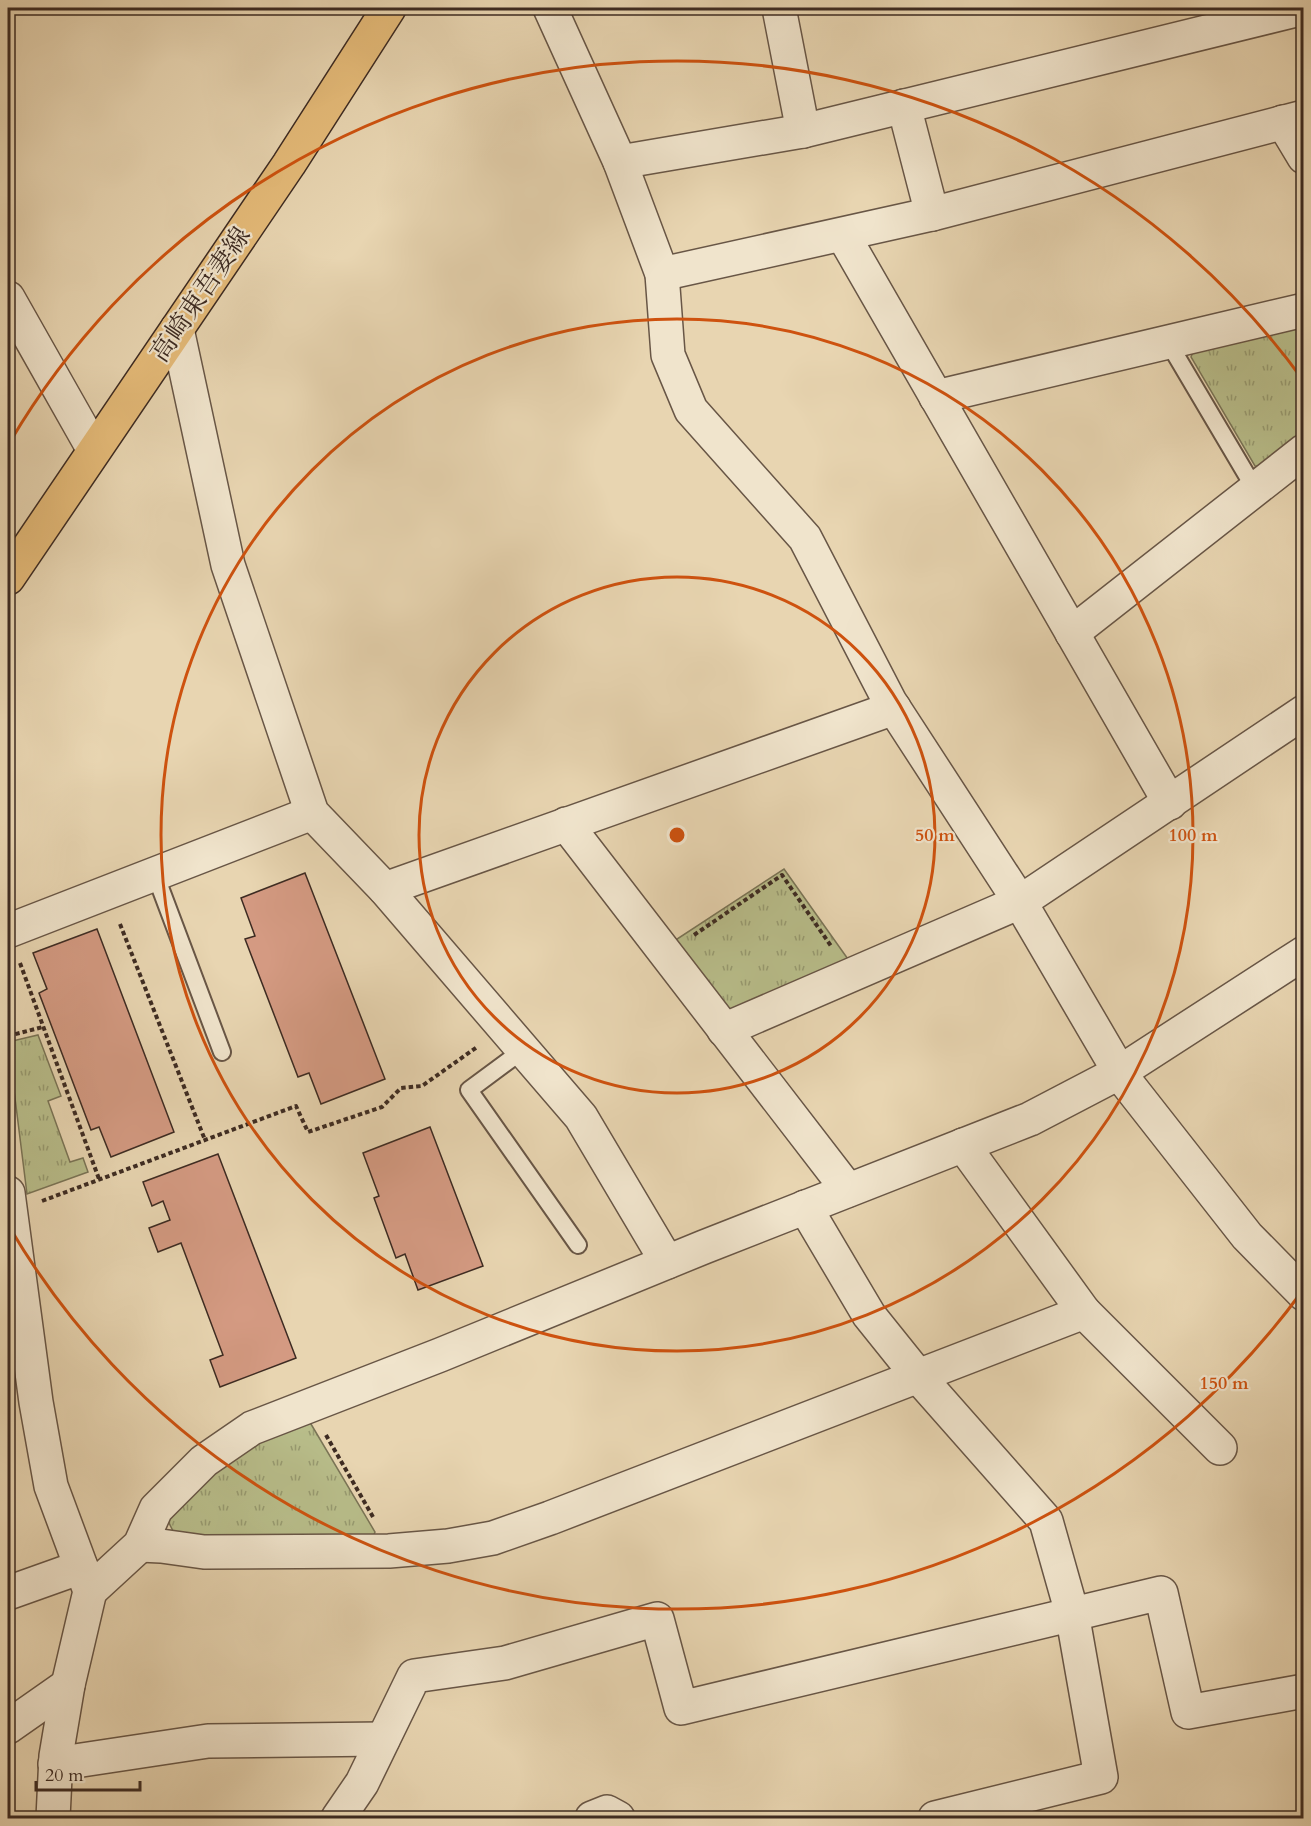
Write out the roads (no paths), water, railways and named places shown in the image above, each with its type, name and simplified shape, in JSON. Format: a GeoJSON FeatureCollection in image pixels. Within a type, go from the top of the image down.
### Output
{"type":"FeatureCollection","features":[{"type":"Feature","properties":{"kind":"main road","name":"高崎東吾妻線"},"geometry":{"type":"LineString","coordinates":[[8,578],[289,164],[389,8]]}},
{"type":"Feature","properties":{"kind":"street"},"geometry":{"type":"LineString","coordinates":[[550,8],[620,162],[662,274],[668,355],[691,410],[804,538],[894,708],[1020,902],[1120,1072],[1247,1236],[1304,1294]]}},
{"type":"Feature","properties":{"kind":"street"},"geometry":{"type":"LineString","coordinates":[[779,8],[803,131]]}},
{"type":"Feature","properties":{"kind":"street"},"geometry":{"type":"LineString","coordinates":[[620,162],[803,131],[1304,8]]}},
{"type":"Feature","properties":{"kind":"street"},"geometry":{"type":"LineString","coordinates":[[904,106],[932,214]]}},
{"type":"Feature","properties":{"kind":"street"},"geometry":{"type":"LineString","coordinates":[[662,274],[932,214],[1293,120],[1304,157]]}},
{"type":"Feature","properties":{"kind":"street"},"geometry":{"type":"LineString","coordinates":[[843,235],[1170,803]]}},
{"type":"Feature","properties":{"kind":"street"},"geometry":{"type":"LineString","coordinates":[[8,298],[94,450]]}},
{"type":"Feature","properties":{"kind":"street"},"geometry":{"type":"LineString","coordinates":[[936,397],[1304,310]]}},
{"type":"Feature","properties":{"kind":"street"},"geometry":{"type":"LineString","coordinates":[[177,329],[228,565],[312,813],[385,889],[581,1118],[667,1262]]}},
{"type":"Feature","properties":{"kind":"street"},"geometry":{"type":"LineString","coordinates":[[1072,633],[1304,451]]}},
{"type":"Feature","properties":{"kind":"street"},"geometry":{"type":"LineString","coordinates":[[385,889],[894,708]]}},
{"type":"Feature","properties":{"kind":"street"},"geometry":{"type":"LineString","coordinates":[[724,1030],[1020,902],[1304,712]]}},
{"type":"Feature","properties":{"kind":"street"},"geometry":{"type":"LineString","coordinates":[[12,942],[155,874],[312,813]]}},
{"type":"Feature","properties":{"kind":"street"},"geometry":{"type":"LineString","coordinates":[[566,824],[848,1190]]}},
{"type":"Feature","properties":{"kind":"street"},"geometry":{"type":"LineString","coordinates":[[8,1593],[85,1579],[140,1545],[156,1509],[204,1461],[252,1428],[1030,1119],[1120,1072],[1304,952]]}},
{"type":"Feature","properties":{"kind":"street"},"geometry":{"type":"LineString","coordinates":[[963,1145],[1084,1312],[1220,1448]]}},
{"type":"Feature","properties":{"kind":"street"},"geometry":{"type":"LineString","coordinates":[[9,1203],[36,1402],[51,1486],[85,1579],[55,1764],[53,1818]]}},
{"type":"Feature","properties":{"kind":"street"},"geometry":{"type":"LineString","coordinates":[[806,1207],[869,1315],[918,1376],[1046,1521],[1072,1613],[1101,1777],[935,1818]]}},
{"type":"Feature","properties":{"kind":"street"},"geometry":{"type":"LineString","coordinates":[[140,1545],[204,1552],[393,1551],[448,1546],[493,1538],[1084,1312]]}},
{"type":"Feature","properties":{"kind":"street"},"geometry":{"type":"LineString","coordinates":[[353,1811],[362,1783],[414,1676],[505,1663],[657,1619],[681,1708],[1161,1593],[1188,1712],[1304,1690]]}},
{"type":"Feature","properties":{"kind":"street"},"geometry":{"type":"LineString","coordinates":[[8,1727],[68,1685]]}},
{"type":"Feature","properties":{"kind":"street"},"geometry":{"type":"LineString","coordinates":[[55,1764],[208,1741],[383,1739]]}},
{"type":"Feature","properties":{"kind":"street"},"geometry":{"type":"LineString","coordinates":[[592,1818],[607,1812],[618,1818]]}},
{"type":"Feature","properties":{"kind":"lane"},"geometry":{"type":"LineString","coordinates":[[1168,342],[1255,489]]}},
{"type":"Feature","properties":{"kind":"lane"},"geometry":{"type":"LineString","coordinates":[[155,874],[222,1052]]}},
{"type":"Feature","properties":{"kind":"lane"},"geometry":{"type":"LineString","coordinates":[[513,1039],[469,1090],[578,1245]]}}]}
